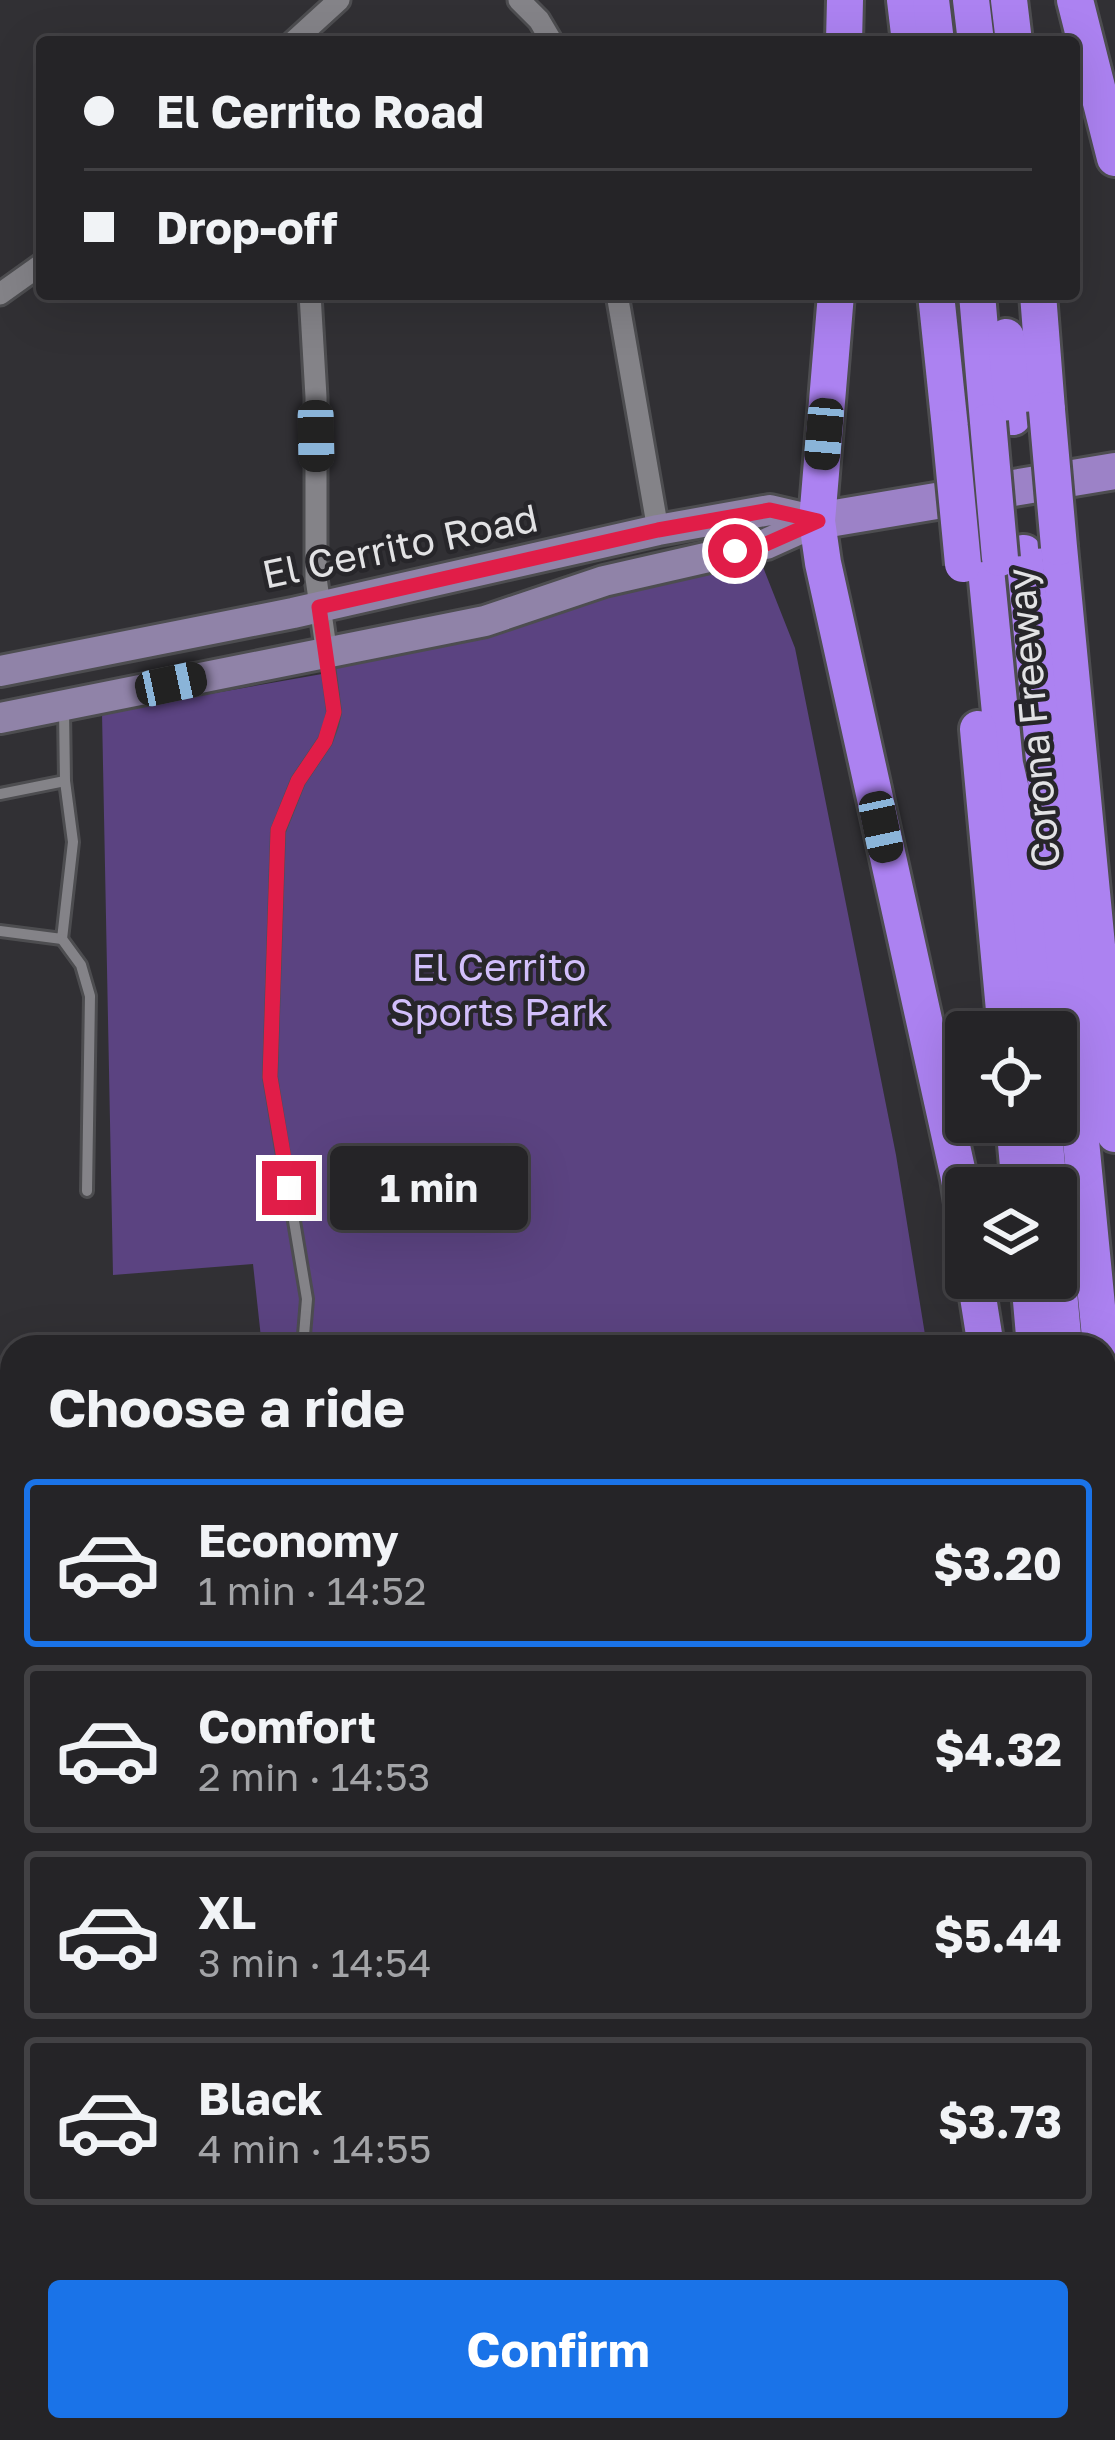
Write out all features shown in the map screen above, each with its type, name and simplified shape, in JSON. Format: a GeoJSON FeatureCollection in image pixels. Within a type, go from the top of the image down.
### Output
{"type":"FeatureCollection","features":[{"type":"Feature","properties":{"kind":"highway"},"geometry":{"type":"LineString","coordinates":[[844,0],[844,36]]}},
{"type":"Feature","properties":{"kind":"highway"},"geometry":{"type":"LineString","coordinates":[[905,0],[909,36]]}},
{"type":"Feature","properties":{"kind":"highway"},"geometry":{"type":"LineString","coordinates":[[932,0],[935,36]]}},
{"type":"Feature","properties":{"kind":"highway"},"geometry":{"type":"LineString","coordinates":[[948,0],[952,36]]}},
{"type":"Feature","properties":{"kind":"highway"},"geometry":{"type":"LineString","coordinates":[[971,0],[975,36]]}},
{"type":"Feature","properties":{"kind":"highway"},"geometry":{"type":"LineString","coordinates":[[1009,0],[1013,36]]}},
{"type":"Feature","properties":{"kind":"highway"},"geometry":{"type":"LineString","coordinates":[[1075,0],[1115,158]]}},
{"type":"Feature","properties":{"kind":"highway"},"geometry":{"type":"LineString","coordinates":[[836,300],[818,521],[823,563],[957,1167]]}},
{"type":"Feature","properties":{"kind":"highway","name":"Corona Freeway"},"geometry":{"type":"LineString","coordinates":[[939,300],[994,420],[1006,556],[1006,1011]]}},
{"type":"Feature","properties":{"kind":"highway"},"geometry":{"type":"LineString","coordinates":[[962,300],[994,420]]}},
{"type":"Feature","properties":{"kind":"highway"},"geometry":{"type":"LineString","coordinates":[[977,300],[994,420]]}},
{"type":"Feature","properties":{"kind":"highway"},"geometry":{"type":"LineString","coordinates":[[994,420],[1002,300]]}},
{"type":"Feature","properties":{"kind":"highway","name":"Corona Freeway"},"geometry":{"type":"LineString","coordinates":[[1036,300],[994,420],[1006,556],[1095,923],[1115,1134]]}},
{"type":"Feature","properties":{"kind":"highway"},"geometry":{"type":"LineString","coordinates":[[1006,556],[1015,807],[1033,1011]]}},
{"type":"Feature","properties":{"kind":"highway"},"geometry":{"type":"LineString","coordinates":[[1006,556],[1100,1335]]}},
{"type":"Feature","properties":{"kind":"highway"},"geometry":{"type":"LineString","coordinates":[[1095,923],[1095,1172],[1110,1335]]}},
{"type":"Feature","properties":{"kind":"highway"},"geometry":{"type":"LineString","coordinates":[[978,1299],[984,1335]]}},
{"type":"Feature","properties":{"kind":"highway"},"geometry":{"type":"LineString","coordinates":[[1031,1299],[1034,1335]]}},
{"type":"Feature","properties":{"kind":"highway"},"geometry":{"type":"LineString","coordinates":[[1060,1299],[1063,1335]]}},
{"type":"Feature","properties":{"kind":"main road","name":"El Cerrito Road"},"geometry":{"type":"LineString","coordinates":[[0,718],[485,621],[604,581],[766,544],[818,521],[1115,471]]}},
{"type":"Feature","properties":{"kind":"main road","name":"El Cerrito Road"},"geometry":{"type":"LineString","coordinates":[[0,671],[319,607],[658,530],[770,510],[818,521]]}},
{"type":"Feature","properties":{"kind":"street"},"geometry":{"type":"LineString","coordinates":[[300,36],[339,0]]}},
{"type":"Feature","properties":{"kind":"street"},"geometry":{"type":"LineString","coordinates":[[519,0],[548,36]]}},
{"type":"Feature","properties":{"kind":"street"},"geometry":{"type":"LineString","coordinates":[[0,294],[36,268]]}},
{"type":"Feature","properties":{"kind":"street"},"geometry":{"type":"LineString","coordinates":[[310,300],[316,397],[316,569],[327,655]]}},
{"type":"Feature","properties":{"kind":"street"},"geometry":{"type":"LineString","coordinates":[[618,300],[658,530]]}},
{"type":"Feature","properties":{"kind":"lane"},"geometry":{"type":"LineString","coordinates":[[304,1335],[307,1299],[270,1077],[278,830],[298,781],[332,725],[327,655]]}},
{"type":"Feature","properties":{"kind":"lane"},"geometry":{"type":"LineString","coordinates":[[64,706],[65,781],[73,842],[62,939],[81,965],[90,996],[87,1191]]}},
{"type":"Feature","properties":{"kind":"lane"},"geometry":{"type":"LineString","coordinates":[[0,794],[65,781]]}},
{"type":"Feature","properties":{"kind":"lane"},"geometry":{"type":"LineString","coordinates":[[0,932],[62,939]]}},
{"type":"Feature","properties":{"kind":"green space","name":"El Cerrito Sports Park"},"geometry":{"type":"Polygon","coordinates":[[[761,562],[795,648],[896,1155],[925,1335],[261,1335],[253,1264],[113,1275],[102,713],[322,674],[474,612],[761,562]]]}},
{"type":"Feature","properties":{"kind":"route"},"geometry":{"type":"LineString","coordinates":[[289,1188],[270,1077],[278,830],[298,781],[332,725],[319,607],[658,530],[770,510],[818,521],[766,544],[735,551]]}}]}
